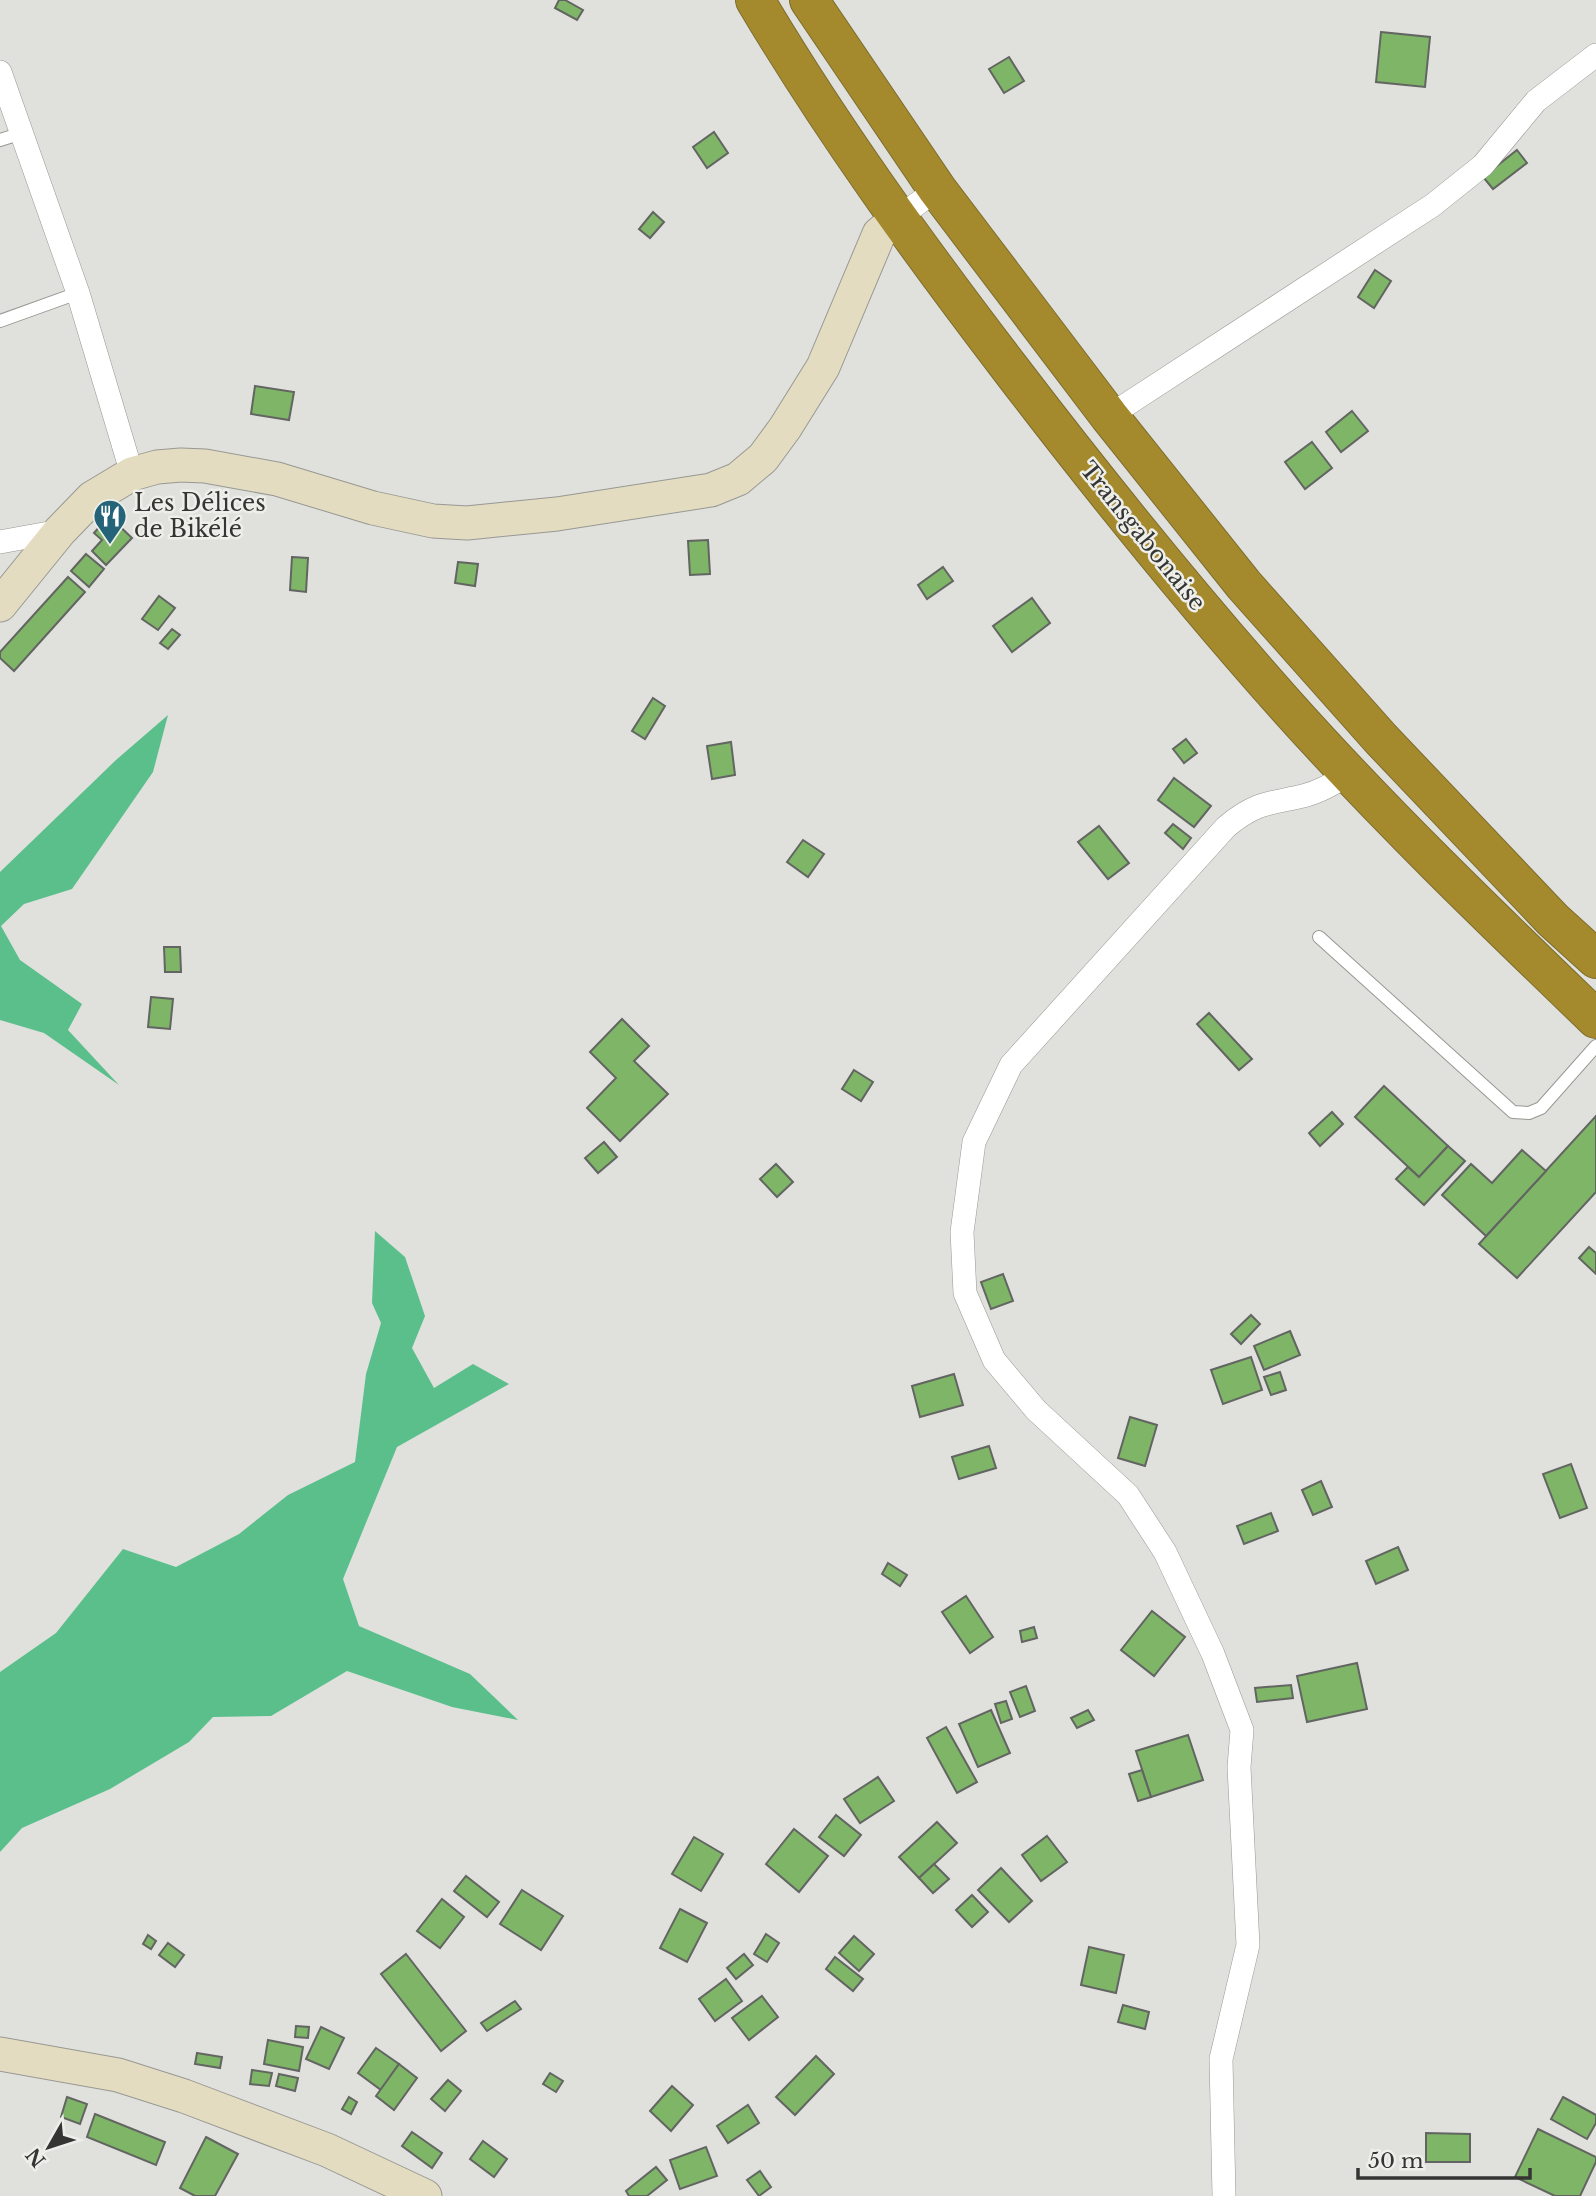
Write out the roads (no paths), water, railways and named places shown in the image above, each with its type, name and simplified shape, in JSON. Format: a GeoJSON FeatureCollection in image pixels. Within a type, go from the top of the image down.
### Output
{"type":"FeatureCollection","features":[{"type":"Feature","properties":{"kind":"highway","name":"Transgabonaise"},"geometry":{"type":"LineString","coordinates":[[755,0],[835,129],[897,219],[1059,433],[1170,570],[1265,682],[1349,774],[1438,866],[1596,1020]]}},
{"type":"Feature","properties":{"kind":"highway","name":"Transgabonaise"},"geometry":{"type":"LineString","coordinates":[[809,0],[937,189],[1109,416],[1244,585],[1381,739],[1553,920],[1596,959]]}},
{"type":"Feature","properties":{"kind":"street"},"geometry":{"type":"LineString","coordinates":[[1109,416],[1433,205],[1483,165],[1536,101],[1596,55]]}},
{"type":"Feature","properties":{"kind":"street"},"geometry":{"type":"LineString","coordinates":[[0,72],[11,137],[78,293],[132,474]]}},
{"type":"Feature","properties":{"kind":"street"},"geometry":{"type":"LineString","coordinates":[[0,605],[60,531],[92,498],[132,474],[157,467],[205,466],[277,479],[392,512],[433,521],[467,523],[558,514],[711,490],[738,479],[763,458],[823,367],[879,234],[937,189]]}},
{"type":"Feature","properties":{"kind":"street"},"geometry":{"type":"LineString","coordinates":[[0,542],[60,531]]}},
{"type":"Feature","properties":{"kind":"street"},"geometry":{"type":"LineString","coordinates":[[1224,2196],[1221,2059],[1248,1945],[1239,1767],[1242,1730],[1213,1654],[1166,1552],[1128,1495],[1036,1410],[994,1360],[965,1293],[961,1232],[974,1142],[1011,1065],[1226,827],[1253,807],[1305,796],[1324,789],[1349,774]]}},
{"type":"Feature","properties":{"kind":"street"},"geometry":{"type":"LineString","coordinates":[[0,2054],[118,2075],[184,2096],[327,2150],[425,2196]]}},
{"type":"Feature","properties":{"kind":"lane"},"geometry":{"type":"LineString","coordinates":[[0,321],[78,293]]}},
{"type":"Feature","properties":{"kind":"lane"},"geometry":{"type":"LineString","coordinates":[[1319,937],[1513,1112],[1529,1113],[1541,1108],[1596,1046]]}},
{"type":"Feature","properties":{"kind":"place","name":"Les Délices de Bikélé"},"geometry":{"type":"Point","coordinates":[110,546]}}]}
